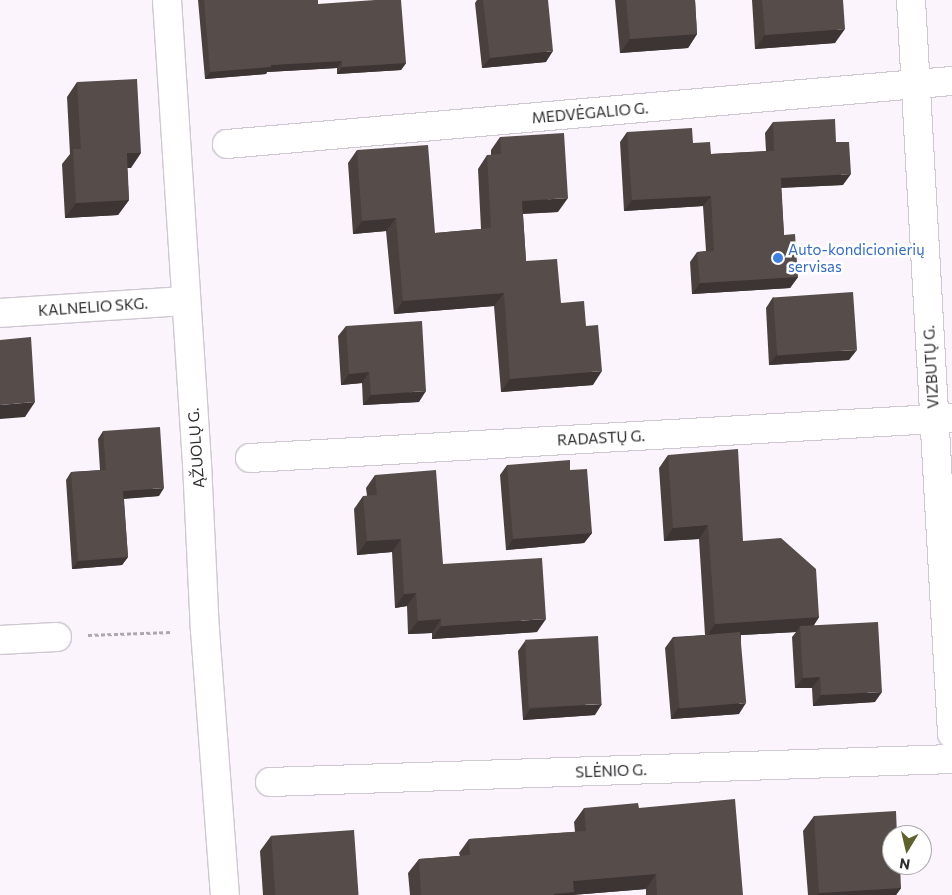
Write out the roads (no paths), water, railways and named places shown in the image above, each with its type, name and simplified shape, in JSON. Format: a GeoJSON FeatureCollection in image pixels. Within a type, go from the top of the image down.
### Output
{"type":"FeatureCollection","features":[{"type":"Feature","properties":{"kind":"street","name":"ĄŽUOLŲ G."},"geometry":{"type":"LineString","coordinates":[[166,0],[205,630],[225,895]]}},
{"type":"Feature","properties":{"kind":"street","name":"VIZBUTŲ G."},"geometry":{"type":"LineString","coordinates":[[911,0],[943,418],[952,734]]}},
{"type":"Feature","properties":{"kind":"street","name":"MEDVĖGALIO G."},"geometry":{"type":"LineString","coordinates":[[227,144],[952,81]]}},
{"type":"Feature","properties":{"kind":"street","name":"KALNELIO SKG."},"geometry":{"type":"LineString","coordinates":[[0,312],[186,301]]}},
{"type":"Feature","properties":{"kind":"street","name":"RADASTŲ G."},"geometry":{"type":"LineString","coordinates":[[250,458],[943,418]]}},
{"type":"Feature","properties":{"kind":"street"},"geometry":{"type":"LineString","coordinates":[[0,640],[57,637]]}},
{"type":"Feature","properties":{"kind":"street","name":"SLĖNIO G."},"geometry":{"type":"LineString","coordinates":[[270,782],[952,760]]}},
{"type":"Feature","properties":{"kind":"place","name":"Auto-kondicionierių servisas"},"geometry":{"type":"Point","coordinates":[778,258]}}]}
